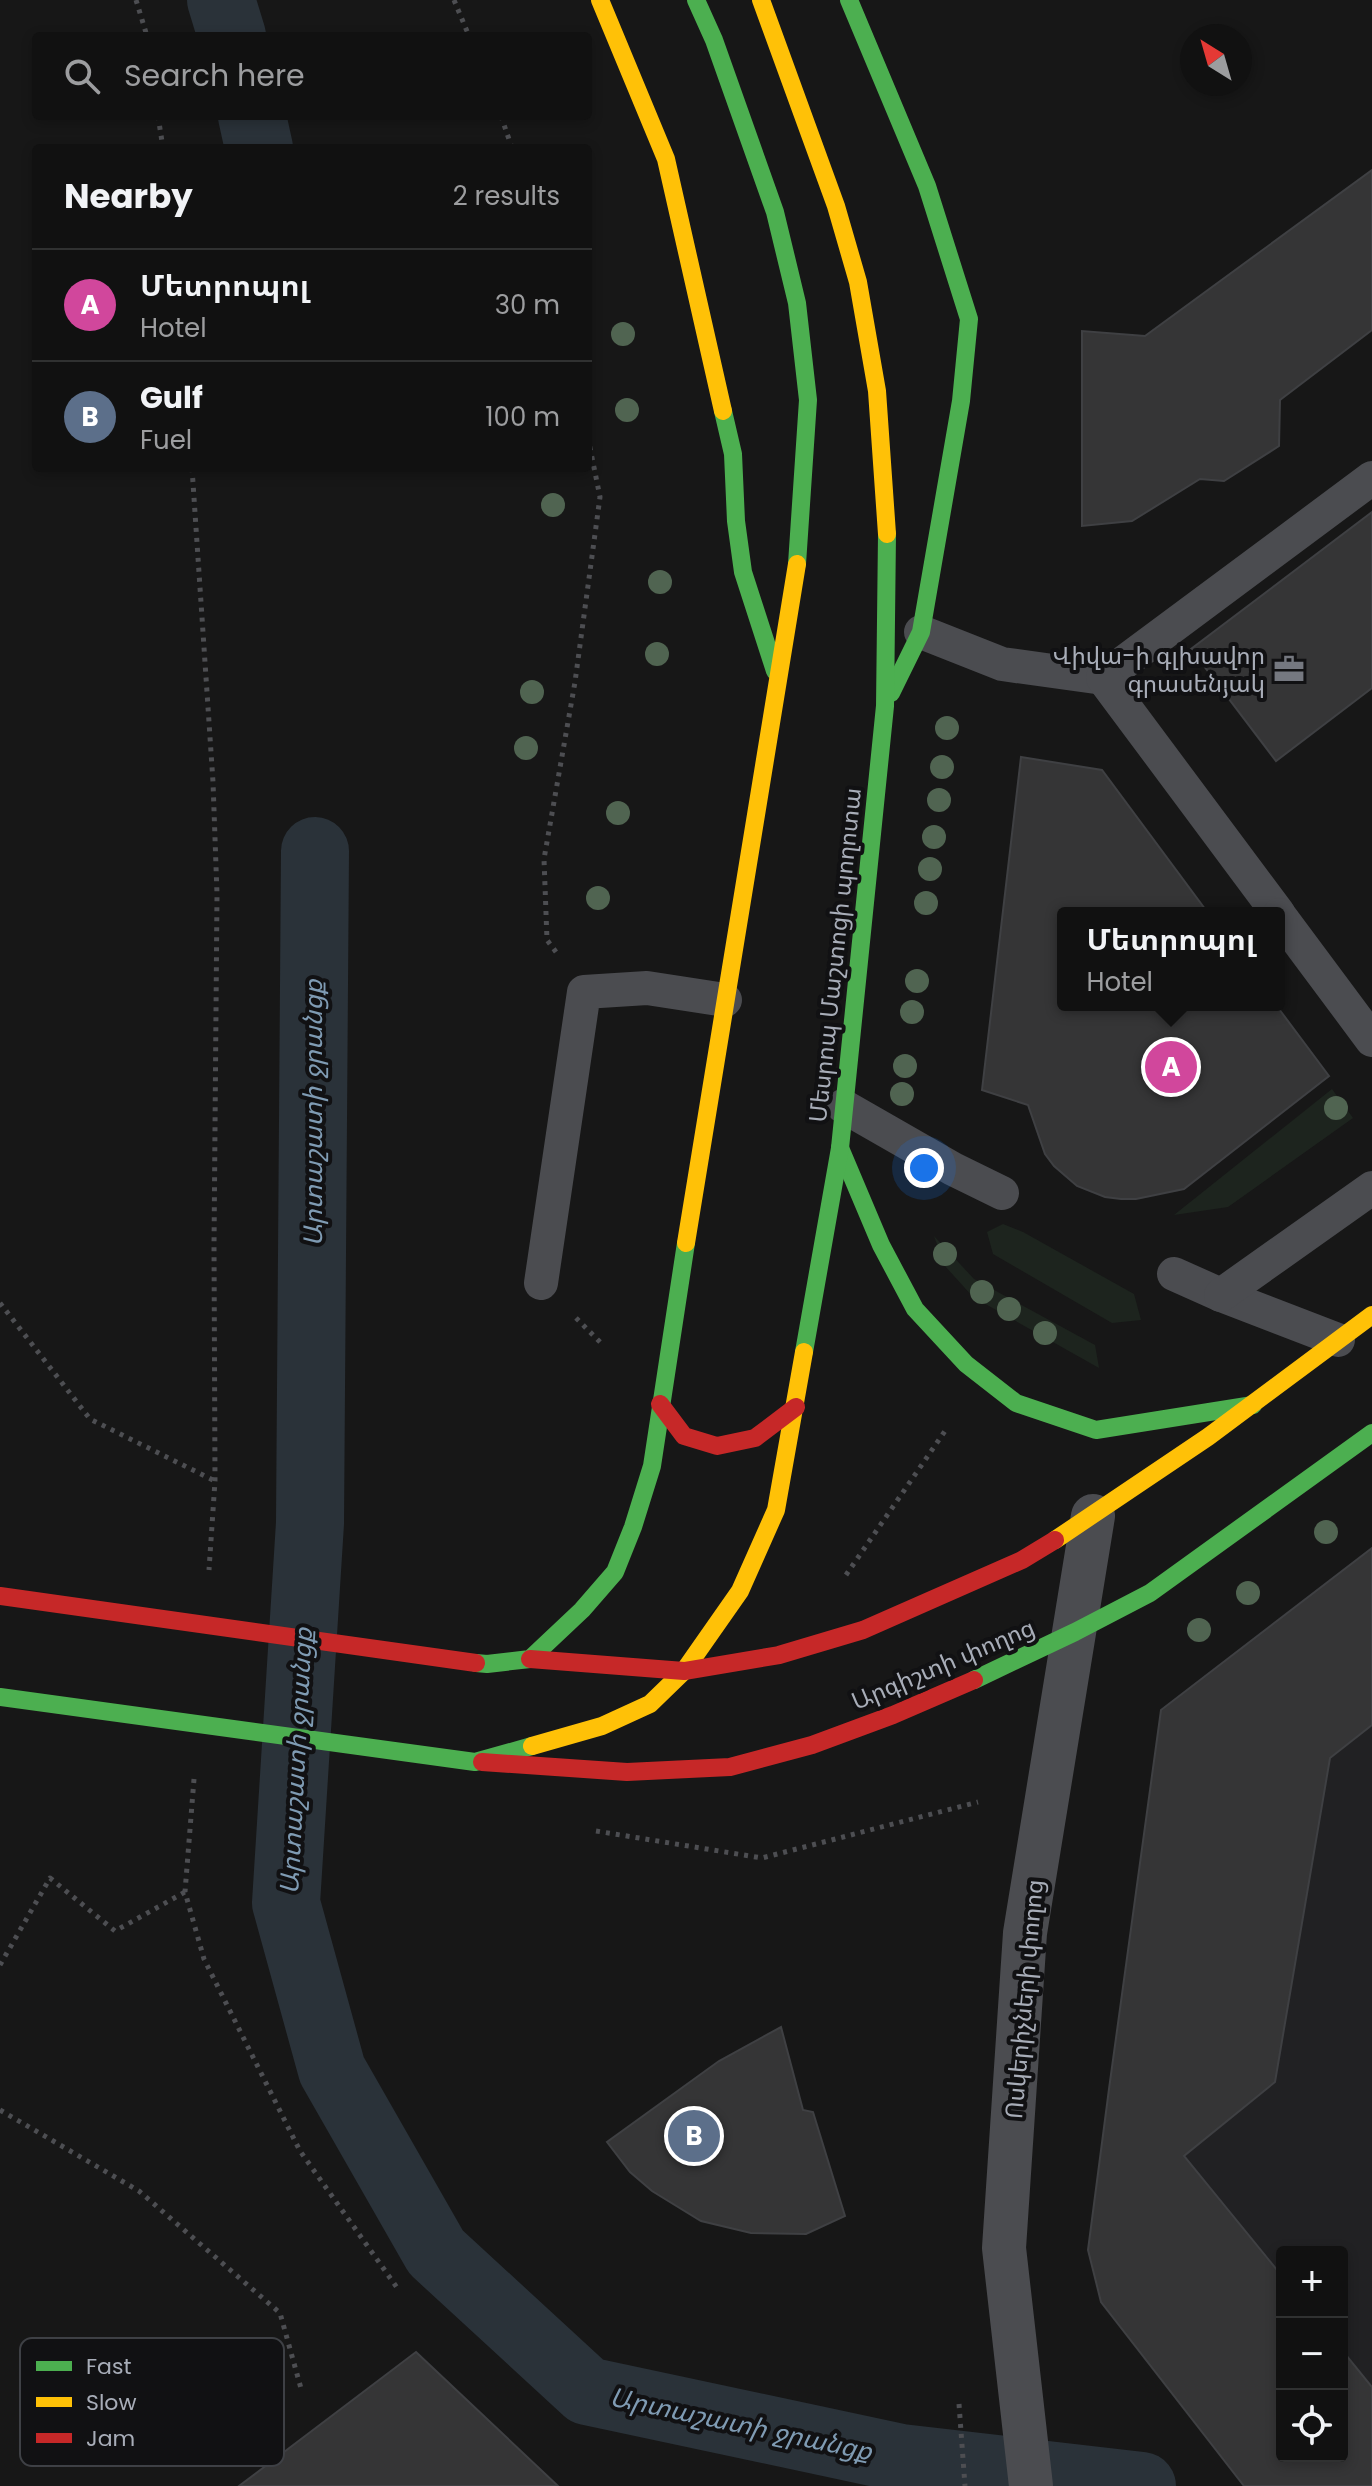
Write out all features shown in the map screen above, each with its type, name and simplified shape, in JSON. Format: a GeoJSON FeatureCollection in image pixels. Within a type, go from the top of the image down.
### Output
{"type":"FeatureCollection","features":[{"type":"Feature","properties":{"kind":"main road"},"geometry":{"type":"LineString","coordinates":[[600,0],[666,159],[733,454],[736,521],[743,572],[777,677]]}},
{"type":"Feature","properties":{"kind":"main road"},"geometry":{"type":"LineString","coordinates":[[530,1659],[582,1610],[615,1572],[652,1466],[798,555],[808,400],[797,303],[775,212],[714,40],[696,0]]}},
{"type":"Feature","properties":{"kind":"main road","name":"Մեսրոպ Մաշտոցի պողոտա"},"geometry":{"type":"LineString","coordinates":[[475,1762],[602,1726],[650,1704],[684,1671],[740,1591],[776,1510],[840,1148],[885,706],[887,541],[877,391],[861,297],[836,206],[761,0]]}},
{"type":"Feature","properties":{"kind":"main road"},"geometry":{"type":"LineString","coordinates":[[849,0],[927,186],[969,319],[961,401],[921,632],[885,706]]}},
{"type":"Feature","properties":{"kind":"main road"},"geometry":{"type":"LineString","coordinates":[[840,1148],[881,1245],[915,1309],[966,1364],[1016,1403],[1096,1430],[1253,1405]]}},
{"type":"Feature","properties":{"kind":"main road"},"geometry":{"type":"LineString","coordinates":[[0,1596],[487,1664],[530,1659],[684,1671],[779,1655],[863,1630],[1022,1560],[1093,1516],[1253,1405],[1372,1315]]}},
{"type":"Feature","properties":{"kind":"main road"},"geometry":{"type":"LineString","coordinates":[[660,1404],[684,1436],[717,1446],[755,1438],[796,1407]]}},
{"type":"Feature","properties":{"kind":"main road","name":"Արգիշտի փողոց"},"geometry":{"type":"LineString","coordinates":[[0,1697],[475,1762],[627,1772],[730,1767],[812,1745],[935,1698],[1150,1593],[1372,1433]]}},
{"type":"Feature","properties":{"kind":"street","name":"Ոսկերիչների փողոց"},"geometry":{"type":"LineString","coordinates":[[1031,2486],[1004,2248],[1025,1933],[1093,1516]]}},
{"type":"Feature","properties":{"kind":"lane"},"geometry":{"type":"LineString","coordinates":[[921,632],[1002,664],[1103,678],[1372,478]]}},
{"type":"Feature","properties":{"kind":"lane"},"geometry":{"type":"LineString","coordinates":[[1103,678],[1273,907]]}},
{"type":"Feature","properties":{"kind":"lane"},"geometry":{"type":"LineString","coordinates":[[1285,923],[1372,1040]]}},
{"type":"Feature","properties":{"kind":"lane"},"geometry":{"type":"LineString","coordinates":[[541,1283],[584,992],[647,988],[725,1000]]}},
{"type":"Feature","properties":{"kind":"lane"},"geometry":{"type":"LineString","coordinates":[[843,1106],[953,1169],[1002,1193]]}},
{"type":"Feature","properties":{"kind":"lane"},"geometry":{"type":"LineString","coordinates":[[1221,1295],[1372,1188]]}},
{"type":"Feature","properties":{"kind":"lane"},"geometry":{"type":"LineString","coordinates":[[1174,1274],[1338,1340]]}},
{"type":"Feature","properties":{"kind":"path"},"geometry":{"type":"LineString","coordinates":[[136,0],[146,32]]}},
{"type":"Feature","properties":{"kind":"path"},"geometry":{"type":"LineString","coordinates":[[454,0],[467,32]]}},
{"type":"Feature","properties":{"kind":"path"},"geometry":{"type":"LineString","coordinates":[[159,120],[162,144]]}},
{"type":"Feature","properties":{"kind":"path"},"geometry":{"type":"LineString","coordinates":[[502,120],[511,144]]}},
{"type":"Feature","properties":{"kind":"path"},"geometry":{"type":"LineString","coordinates":[[584,992],[547,940],[544,859],[575,682],[600,497],[592,458]]}},
{"type":"Feature","properties":{"kind":"path"},"geometry":{"type":"LineString","coordinates":[[192,472],[213,782],[217,894],[215,1481],[209,1576]]}},
{"type":"Feature","properties":{"kind":"path"},"geometry":{"type":"LineString","coordinates":[[0,1303],[90,1419],[215,1481]]}},
{"type":"Feature","properties":{"kind":"path"},"geometry":{"type":"LineString","coordinates":[[845,1575],[945,1431]]}},
{"type":"Feature","properties":{"kind":"path"},"geometry":{"type":"LineString","coordinates":[[195,1765],[185,1892],[204,1959],[300,2151],[398,2289]]}},
{"type":"Feature","properties":{"kind":"path"},"geometry":{"type":"LineString","coordinates":[[592,1830],[762,1858],[978,1802]]}},
{"type":"Feature","properties":{"kind":"path"},"geometry":{"type":"LineString","coordinates":[[0,1965],[50,1878],[115,1931],[185,1892]]}},
{"type":"Feature","properties":{"kind":"path"},"geometry":{"type":"LineString","coordinates":[[0,2110],[139,2191],[280,2313],[302,2392]]}},
{"type":"Feature","properties":{"kind":"path"},"geometry":{"type":"LineString","coordinates":[[959,2404],[965,2486]]}},
{"type":"Feature","properties":{"kind":"shaded area"},"geometry":{"type":"Polygon","coordinates":[[[1332,1089],[1353,1118],[1228,1207],[1174,1215],[1332,1089]]]}},
{"type":"Feature","properties":{"kind":"shaded area"},"geometry":{"type":"Polygon","coordinates":[[[1003,1224],[1134,1294],[1141,1320],[1112,1323],[993,1254],[987,1232],[1003,1224]]]}},
{"type":"Feature","properties":{"kind":"shaded area"},"geometry":{"type":"Polygon","coordinates":[[[934,1236],[974,1279],[1095,1345],[1099,1368],[973,1297],[945,1266],[934,1236]]]}},
{"type":"Feature","properties":{"kind":"shaded area"},"geometry":{"type":"Polygon","coordinates":[[[1372,1548],[1372,2486],[1244,2486],[1109,2089],[1161,1710],[1372,1548]]]}},
{"type":"Feature","properties":{"kind":"building"},"geometry":{"type":"Polygon","coordinates":[[[1372,170],[1372,330],[1280,400],[1279,446],[1224,481],[1200,479],[1132,521],[1082,526],[1082,331],[1145,336],[1372,170]]]}},
{"type":"Feature","properties":{"kind":"building","name":"Վիվա-ի գլխավոր գրասենյակ"},"geometry":{"type":"Polygon","coordinates":[[[1372,512],[1372,688],[1276,761],[1191,649],[1372,512]]]}},
{"type":"Feature","properties":{"kind":"building"},"geometry":{"type":"Polygon","coordinates":[[[1021,757],[1102,770],[1204,907],[1057,907],[1057,1011],[1280,1011],[1329,1076],[1184,1189],[1136,1199],[1105,1197],[1077,1186],[1045,1154],[1028,1105],[982,1090],[1021,757]]]}},
{"type":"Feature","properties":{"kind":"building"},"geometry":{"type":"Polygon","coordinates":[[[1372,1548],[1372,1725],[1330,1758],[1275,2082],[1184,2156],[1276,2269],[1276,2462],[1348,2462],[1348,2357],[1372,2387],[1372,2486],[1244,2486],[1101,2302],[1088,2250],[1161,1710],[1372,1548]]]}},
{"type":"Feature","properties":{"kind":"building"},"geometry":{"type":"Polygon","coordinates":[[[781,2027],[803,2110],[813,2112],[845,2216],[806,2234],[751,2233],[701,2221],[652,2191],[630,2172],[607,2142],[719,2061],[781,2027]]]}},
{"type":"Feature","properties":{"kind":"building"},"geometry":{"type":"Polygon","coordinates":[[[416,2352],[558,2486],[239,2486],[265,2466],[284,2466],[284,2452],[416,2352]]]}},
{"type":"Feature","properties":{"kind":"waterway","name":"Արտաշատի ջրանցք"},"geometry":{"type":"LineString","coordinates":[[221,0],[231,32]]}},
{"type":"Feature","properties":{"kind":"waterway","name":"Արտաշատի ջրանցք"},"geometry":{"type":"LineString","coordinates":[[253,120],[258,144]]}},
{"type":"Feature","properties":{"kind":"waterway","name":"Արտաշատի ջրանցք"},"geometry":{"type":"LineString","coordinates":[[315,851],[310,1523],[286,1903],[332,2070],[436,2252],[587,2391],[901,2458],[1142,2486]]}},
{"type":"Feature","properties":{"kind":"traffic: fast"},"geometry":{"type":"LineString","coordinates":[[696,0],[714,40],[775,212],[797,303],[808,400],[797,564]]}},
{"type":"Feature","properties":{"kind":"traffic: fast"},"geometry":{"type":"LineString","coordinates":[[849,0],[927,186],[969,319],[961,401],[921,632],[891,693]]}},
{"type":"Feature","properties":{"kind":"traffic: fast"},"geometry":{"type":"LineString","coordinates":[[723,411],[733,454],[736,521],[743,572],[775,671]]}},
{"type":"Feature","properties":{"kind":"traffic: fast"},"geometry":{"type":"LineString","coordinates":[[804,1352],[840,1148],[885,706],[887,534]]}},
{"type":"Feature","properties":{"kind":"traffic: fast"},"geometry":{"type":"LineString","coordinates":[[840,1148],[881,1245],[915,1309],[966,1364],[1016,1403],[1096,1430],[1253,1405]]}},
{"type":"Feature","properties":{"kind":"traffic: fast"},"geometry":{"type":"LineString","coordinates":[[476,1663],[530,1659],[582,1610],[615,1572],[652,1466],[686,1243]]}},
{"type":"Feature","properties":{"kind":"traffic: fast"},"geometry":{"type":"LineString","coordinates":[[974,1680],[1150,1593],[1372,1433]]}},
{"type":"Feature","properties":{"kind":"traffic: fast"},"geometry":{"type":"LineString","coordinates":[[0,1697],[475,1762],[532,1746]]}},
{"type":"Feature","properties":{"kind":"traffic: slow"},"geometry":{"type":"LineString","coordinates":[[600,0],[666,159],[723,411]]}},
{"type":"Feature","properties":{"kind":"traffic: slow"},"geometry":{"type":"LineString","coordinates":[[761,0],[836,206],[858,282],[877,391],[887,534]]}},
{"type":"Feature","properties":{"kind":"traffic: slow"},"geometry":{"type":"LineString","coordinates":[[686,1243],[797,564]]}},
{"type":"Feature","properties":{"kind":"traffic: slow"},"geometry":{"type":"LineString","coordinates":[[1055,1540],[1208,1437],[1372,1315]]}},
{"type":"Feature","properties":{"kind":"traffic: slow"},"geometry":{"type":"LineString","coordinates":[[532,1746],[602,1726],[650,1704],[684,1671],[740,1591],[776,1510],[804,1352]]}},
{"type":"Feature","properties":{"kind":"traffic: jam"},"geometry":{"type":"LineString","coordinates":[[660,1404],[684,1436],[717,1446],[755,1438],[796,1407]]}},
{"type":"Feature","properties":{"kind":"traffic: jam"},"geometry":{"type":"LineString","coordinates":[[530,1659],[684,1671],[779,1655],[863,1630],[1022,1560],[1055,1540]]}},
{"type":"Feature","properties":{"kind":"traffic: jam"},"geometry":{"type":"LineString","coordinates":[[0,1596],[476,1663]]}},
{"type":"Feature","properties":{"kind":"traffic: jam"},"geometry":{"type":"LineString","coordinates":[[482,1762],[627,1772],[730,1767],[812,1745],[974,1680]]}},
{"type":"Feature","properties":{"kind":"place","name":"Վիվա-ի գլխավոր գրասենյակ"},"geometry":{"type":"Point","coordinates":[1289,669]}},
{"type":"Feature","properties":{"kind":"place","name":"Մետրոպոլ"},"geometry":{"type":"Point","coordinates":[1171,1067]}},
{"type":"Feature","properties":{"kind":"place","name":"Gulf"},"geometry":{"type":"Point","coordinates":[694,2136]}}]}
